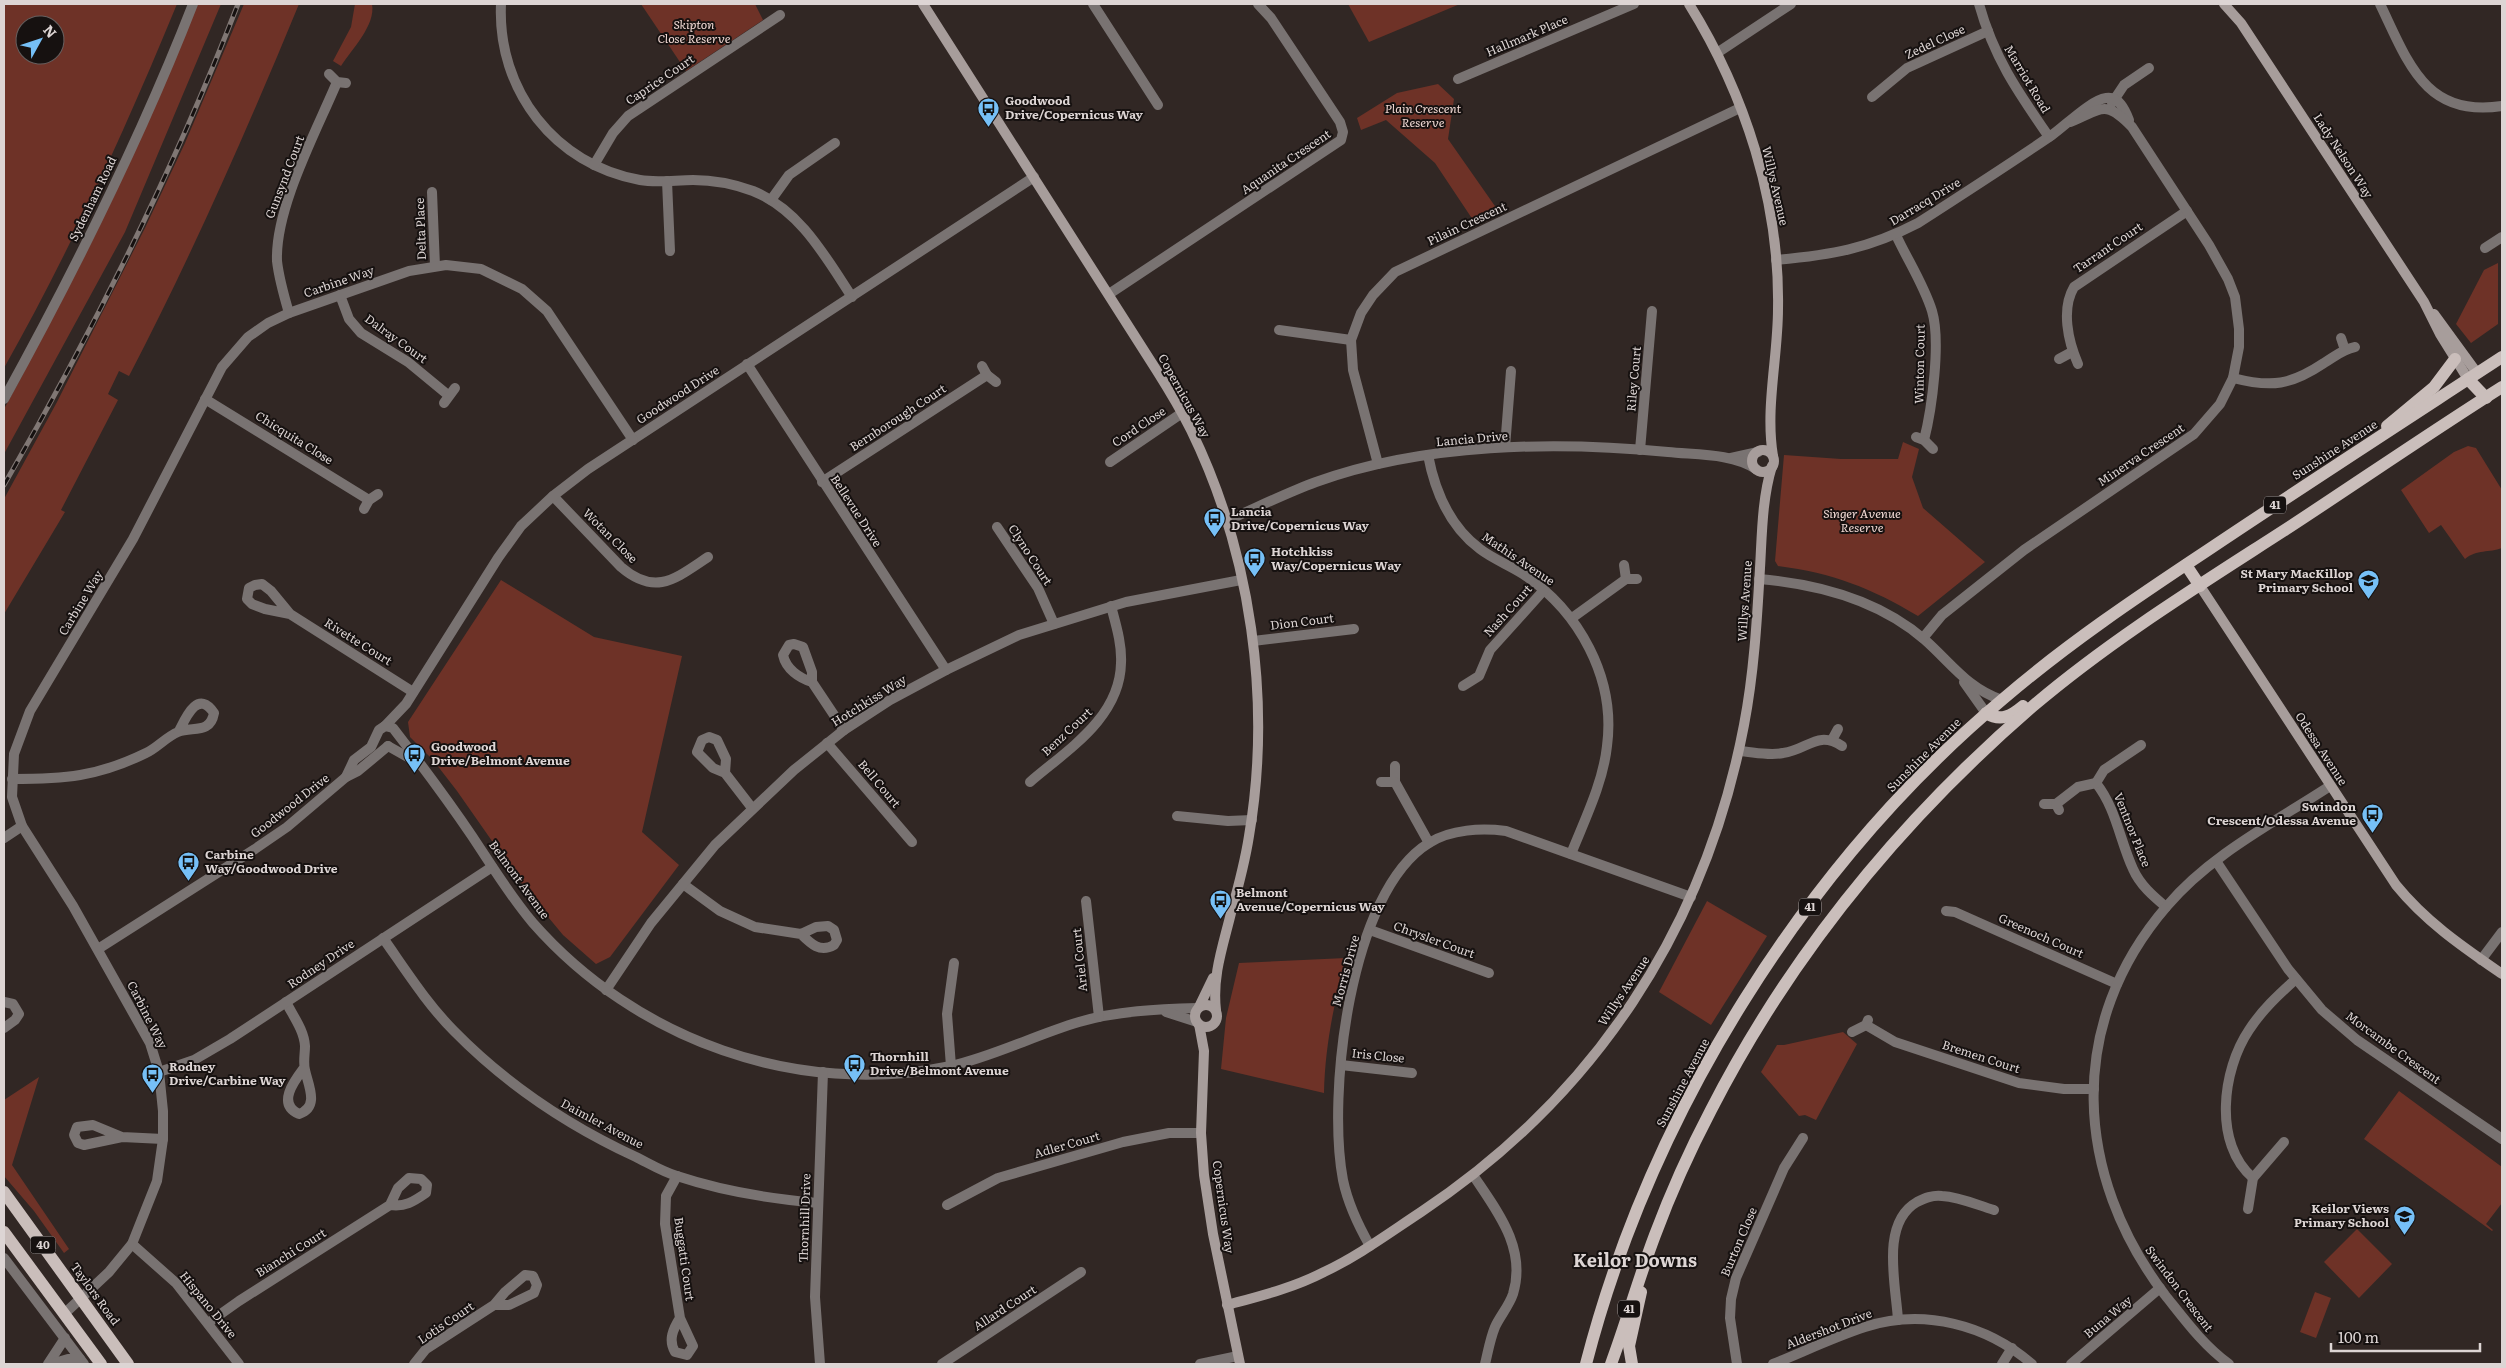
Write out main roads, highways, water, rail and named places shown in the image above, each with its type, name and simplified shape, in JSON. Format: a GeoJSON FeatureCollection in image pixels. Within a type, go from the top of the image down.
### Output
{"type":"FeatureCollection","features":[{"type":"Feature","properties":{"kind":"main road","name":"Sunshine Avenue"},"geometry":{"type":"LineString","coordinates":[[1586,1364],[1624,1248],[1661,1157],[1690,1097],[1739,1011],[1789,934],[1860,844],[1911,787],[1986,713],[2082,636],[2186,564],[2502,357]]}},
{"type":"Feature","properties":{"kind":"main road"},"geometry":{"type":"LineString","coordinates":[[2365,447],[2400,412],[2434,387],[2455,359]]}},
{"type":"Feature","properties":{"kind":"main road"},"geometry":{"type":"LineString","coordinates":[[2473,376],[2487,397]]}},
{"type":"Feature","properties":{"kind":"main road","name":"41"},"geometry":{"type":"LineString","coordinates":[[1612,1364],[1648,1255],[1675,1186],[1727,1080],[1783,985],[1832,917],[1903,831],[1963,770],[2035,705],[2088,664],[2200,586],[2502,387]]}},
{"type":"Feature","properties":{"kind":"main road"},"geometry":{"type":"LineString","coordinates":[[2186,564],[2200,586]]}},
{"type":"Feature","properties":{"kind":"main road"},"geometry":{"type":"LineString","coordinates":[[1986,713],[1997,718],[2007,717],[2050,685],[2088,664]]}},
{"type":"Feature","properties":{"kind":"main road","name":"Taylors Road"},"geometry":{"type":"LineString","coordinates":[[4,1192],[128,1364]]}},
{"type":"Feature","properties":{"kind":"main road","name":"40"},"geometry":{"type":"LineString","coordinates":[[4,1232],[101,1364]]}},
{"type":"Feature","properties":{"kind":"main road"},"geometry":{"type":"LineString","coordinates":[[1632,1364],[1630,1338],[1639,1307],[1648,1255]]}},
{"type":"Feature","properties":{"kind":"railway"},"geometry":{"type":"LineString","coordinates":[[4,485],[69,368],[130,249],[187,128],[238,4]]}},
{"type":"Feature","properties":{"kind":"place","name":"Goodwood Drive/Copernicus Way"},"geometry":{"type":"Point","coordinates":[989,127]}},
{"type":"Feature","properties":{"kind":"place","name":"Lancia Drive/Copernicus Way"},"geometry":{"type":"Point","coordinates":[1215,538]}},
{"type":"Feature","properties":{"kind":"place","name":"Hotchkiss Way/Copernicus Way"},"geometry":{"type":"Point","coordinates":[1255,578]}},
{"type":"Feature","properties":{"kind":"place","name":"St Mary MacKillop Primary School"},"geometry":{"type":"Point","coordinates":[2369,600]}},
{"type":"Feature","properties":{"kind":"place","name":"Goodwood Drive/Belmont Avenue"},"geometry":{"type":"Point","coordinates":[415,773]}},
{"type":"Feature","properties":{"kind":"place","name":"Swindon Crescent/Odessa Avenue"},"geometry":{"type":"Point","coordinates":[2372,833]}},
{"type":"Feature","properties":{"kind":"place","name":"Carbine Way/Goodwood Drive"},"geometry":{"type":"Point","coordinates":[189,881]}},
{"type":"Feature","properties":{"kind":"place","name":"Belmont Avenue/Copernicus Way"},"geometry":{"type":"Point","coordinates":[1220,919]}},
{"type":"Feature","properties":{"kind":"place","name":"Thornhill Drive/Belmont Avenue"},"geometry":{"type":"Point","coordinates":[854,1083]}},
{"type":"Feature","properties":{"kind":"place","name":"Rodney Drive/Carbine Way"},"geometry":{"type":"Point","coordinates":[153,1093]}},
{"type":"Feature","properties":{"kind":"place","name":"Keilor Views Primary School"},"geometry":{"type":"Point","coordinates":[2405,1235]}},
{"type":"Feature","properties":{"kind":"district","name":"Keilor Downs"},"geometry":{"type":"Point","coordinates":[1635,1261]}},
{"type":"Feature","properties":{"kind":"park label","name":"Skipton Close Reserve"},"geometry":{"type":"Point","coordinates":[694,32]}},
{"type":"Feature","properties":{"kind":"park label","name":"Plain Crescent Reserve"},"geometry":{"type":"Point","coordinates":[1423,116]}},
{"type":"Feature","properties":{"kind":"park label","name":"Singer Avenue Reserve"},"geometry":{"type":"Point","coordinates":[1862,521]}}]}
